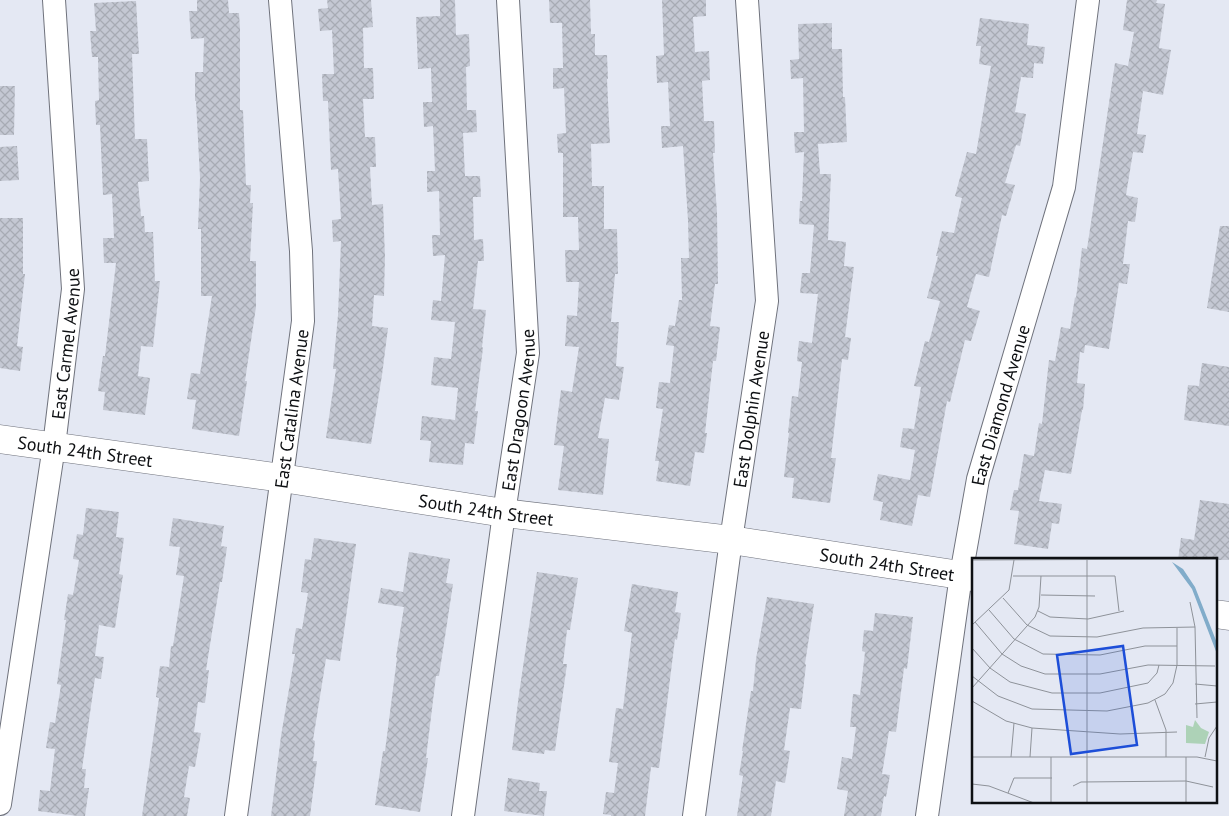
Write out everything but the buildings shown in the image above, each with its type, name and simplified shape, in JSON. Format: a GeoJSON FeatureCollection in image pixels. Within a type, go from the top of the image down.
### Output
{"type":"FeatureCollection","features":[{"type":"Feature","properties":{"kind":"street","name":"East Carmel Avenue"},"geometry":{"type":"LineString","coordinates":[[0,804],[54,446],[73,289],[54,0]]}},
{"type":"Feature","properties":{"kind":"street","name":"East Catalina Avenue"},"geometry":{"type":"LineString","coordinates":[[236,816],[303,321],[301,251],[280,0]]}},
{"type":"Feature","properties":{"kind":"street","name":"East Dragoon Avenue"},"geometry":{"type":"LineString","coordinates":[[463,816],[504,512],[528,353],[508,0]]}},
{"type":"Feature","properties":{"kind":"street","name":"East Dolphin Avenue"},"geometry":{"type":"LineString","coordinates":[[694,816],[731,540],[767,301],[747,0]]}},
{"type":"Feature","properties":{"kind":"street","name":"East Diamond Avenue"},"geometry":{"type":"LineString","coordinates":[[927,816],[967,576],[978,479],[1064,187],[1088,0]]}},
{"type":"Feature","properties":{"kind":"street","name":"South 24th Street"},"geometry":{"type":"LineString","coordinates":[[0,439],[282,478],[504,512],[731,540],[967,576]]}},
{"type":"Feature","properties":{"kind":"street"},"geometry":{"type":"LineString","coordinates":[[1216,614],[1229,616]]}}]}
